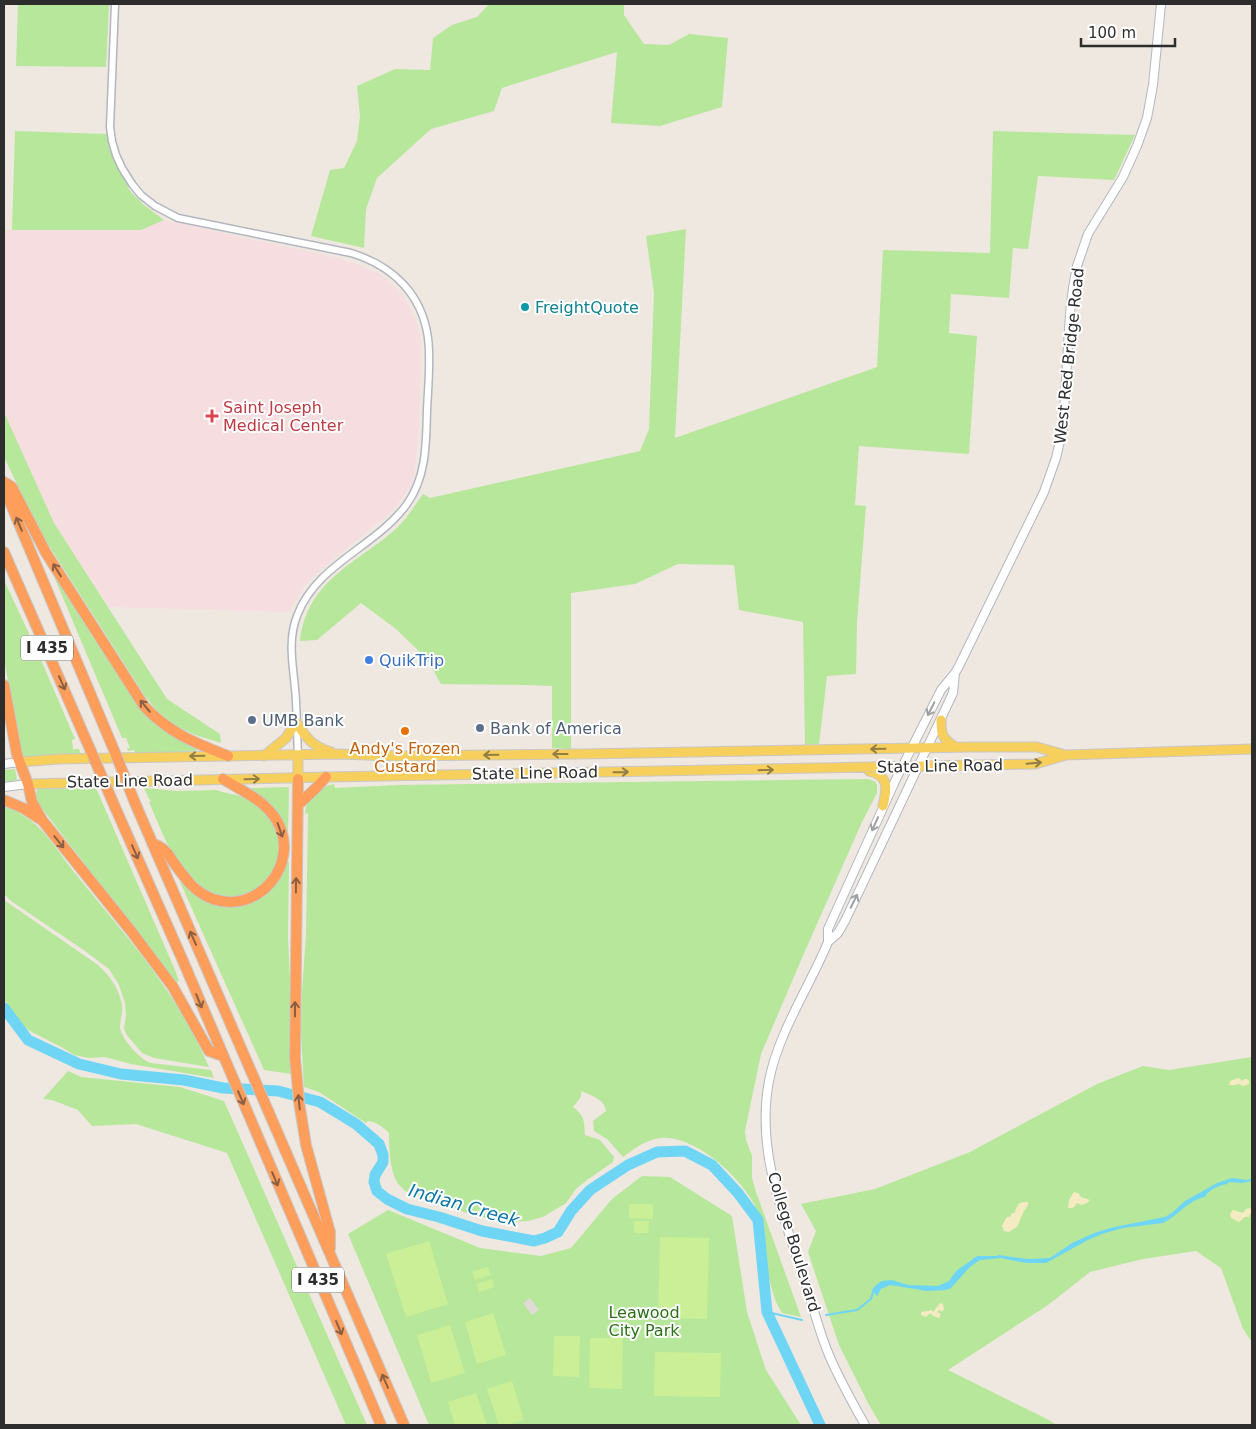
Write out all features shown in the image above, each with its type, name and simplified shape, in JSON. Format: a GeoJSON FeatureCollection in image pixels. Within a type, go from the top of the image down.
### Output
{"type":"FeatureCollection","features":[{"type":"Feature","properties":{"kind":"highway"},"geometry":{"type":"LineString","coordinates":[[4,482],[12,487],[46,553],[144,706],[180,736],[228,756]]}},
{"type":"Feature","properties":{"kind":"highway","name":"I 435"},"geometry":{"type":"LineString","coordinates":[[4,488],[152,843],[404,1425]]}},
{"type":"Feature","properties":{"kind":"highway","name":"I 435"},"geometry":{"type":"LineString","coordinates":[[4,552],[86,738],[381,1425]]}},
{"type":"Feature","properties":{"kind":"highway"},"geometry":{"type":"LineString","coordinates":[[4,686],[19,762],[28,784],[32,802],[42,820],[131,931],[173,987],[209,1051],[224,1059]]}},
{"type":"Feature","properties":{"kind":"highway"},"geometry":{"type":"LineString","coordinates":[[4,733],[9,716]]}},
{"type":"Feature","properties":{"kind":"highway"},"geometry":{"type":"LineString","coordinates":[[298,805],[326,777]]}},
{"type":"Feature","properties":{"kind":"highway"},"geometry":{"type":"LineString","coordinates":[[298,778],[295,1058],[299,1102],[306,1145],[330,1232],[330,1254]]}},
{"type":"Feature","properties":{"kind":"highway"},"geometry":{"type":"LineString","coordinates":[[152,843],[165,850],[189,884],[212,898],[224,901],[243,900],[260,892],[270,884],[278,872],[283,859],[284,843],[280,828],[272,813],[259,802],[223,779]]}},
{"type":"Feature","properties":{"kind":"highway"},"geometry":{"type":"LineString","coordinates":[[4,800],[23,808],[42,820]]}},
{"type":"Feature","properties":{"kind":"main road","name":"West Red Bridge Road"},"geometry":{"type":"LineString","coordinates":[[911,748],[941,690],[955,673],[1041,499],[1052,472],[1062,428],[1070,312],[1077,266],[1088,234],[1123,177],[1147,118],[1153,85],[1161,4]]}},
{"type":"Feature","properties":{"kind":"main road","name":"West Red Bridge Road"},"geometry":{"type":"LineString","coordinates":[[928,748],[953,693],[955,673]]}},
{"type":"Feature","properties":{"kind":"main road"},"geometry":{"type":"LineString","coordinates":[[941,720],[941,732],[944,738],[955,747]]}},
{"type":"Feature","properties":{"kind":"main road"},"geometry":{"type":"LineString","coordinates":[[264,756],[286,738],[296,722],[308,740],[317,747],[338,754]]}},
{"type":"Feature","properties":{"kind":"main road","name":"State Line Road"},"geometry":{"type":"LineString","coordinates":[[4,764],[59,759],[338,754],[396,756],[581,754],[955,747],[1041,747],[1066,755]]}},
{"type":"Feature","properties":{"kind":"main road","name":"College Boulevard"},"geometry":{"type":"LineString","coordinates":[[828,942],[828,929],[911,748]]}},
{"type":"Feature","properties":{"kind":"main road","name":"College Boulevard"},"geometry":{"type":"LineString","coordinates":[[865,1425],[828,1354],[784,1221],[767,1150],[765,1108],[769,1079],[783,1038],[828,942],[842,927],[928,748]]}},
{"type":"Feature","properties":{"kind":"main road","name":"State Line Road"},"geometry":{"type":"LineString","coordinates":[[4,787],[28,784],[223,779],[1035,764],[1066,755],[1252,749]]}},
{"type":"Feature","properties":{"kind":"main road"},"geometry":{"type":"LineString","coordinates":[[298,755],[298,778]]}},
{"type":"Feature","properties":{"kind":"main road"},"geometry":{"type":"LineString","coordinates":[[860,768],[878,773],[883,779],[886,789],[883,806]]}},
{"type":"Feature","properties":{"kind":"street"},"geometry":{"type":"LineString","coordinates":[[115,4],[110,127],[116,155],[122,168],[141,194],[156,206],[178,218],[364,257],[384,267],[408,290],[419,308],[426,327],[429,348],[426,450],[423,471],[414,494],[392,521],[315,585],[296,617],[291,649],[298,755]]}},
{"type":"Feature","properties":{"kind":"shaded area","name":"Saint Joseph Medical Center"},"geometry":{"type":"Polygon","coordinates":[[[164,220],[338,258],[378,273],[388,280],[404,297],[413,313],[420,333],[419,431],[415,470],[411,485],[391,512],[318,572],[302,589],[289,612],[109,607],[54,523],[4,412],[4,230],[141,230],[164,220]]]}},
{"type":"Feature","properties":{"kind":"shaded area"},"geometry":{"type":"Polygon","coordinates":[[[530,1298],[539,1310],[532,1315],[523,1303],[530,1298]]]}},
{"type":"Feature","properties":{"kind":"green space"},"geometry":{"type":"Polygon","coordinates":[[[18,4],[109,4],[106,67],[16,66],[18,4]]]}},
{"type":"Feature","properties":{"kind":"green space"},"geometry":{"type":"Polygon","coordinates":[[[489,4],[624,4],[624,15],[644,44],[669,45],[689,34],[728,38],[722,107],[660,126],[611,123],[617,52],[502,88],[494,111],[431,129],[377,178],[366,209],[364,248],[311,236],[330,170],[344,168],[357,141],[360,116],[357,86],[395,69],[430,70],[433,38],[452,25],[477,17],[489,4]]]}},
{"type":"Feature","properties":{"kind":"green space"},"geometry":{"type":"Polygon","coordinates":[[[15,131],[107,134],[110,151],[130,191],[144,205],[164,220],[141,230],[12,230],[15,131]]]}},
{"type":"Feature","properties":{"kind":"green space"},"geometry":{"type":"Polygon","coordinates":[[[993,131],[1135,135],[1114,180],[1038,176],[1028,249],[1013,248],[1009,298],[951,294],[949,333],[977,336],[969,454],[859,446],[855,505],[866,506],[857,622],[856,674],[827,676],[819,744],[805,745],[803,622],[739,610],[734,565],[678,564],[635,584],[571,593],[571,749],[552,748],[552,686],[441,684],[427,659],[396,629],[361,603],[317,640],[300,641],[304,620],[312,603],[323,588],[350,563],[397,528],[423,494],[430,498],[640,451],[649,429],[654,293],[646,236],[686,229],[675,438],[877,367],[883,250],[990,253],[993,131]]]}},
{"type":"Feature","properties":{"kind":"green space"},"geometry":{"type":"Polygon","coordinates":[[[4,412],[54,523],[167,699],[220,734],[221,743],[195,735],[174,725],[157,711],[145,696],[39,530],[4,456],[4,412]]]}},
{"type":"Feature","properties":{"kind":"green space"},"geometry":{"type":"Polygon","coordinates":[[[50,567],[130,691],[199,748],[199,750],[135,753],[134,750],[128,751],[127,748],[130,748],[126,738],[122,738],[50,567]]]}},
{"type":"Feature","properties":{"kind":"green space"},"geometry":{"type":"Polygon","coordinates":[[[4,580],[75,739],[72,740],[73,749],[79,749],[81,754],[22,755],[4,659],[4,580]]]}},
{"type":"Feature","properties":{"kind":"green space"},"geometry":{"type":"Polygon","coordinates":[[[15,769],[17,780],[4,782],[4,770],[15,769]]]}},
{"type":"Feature","properties":{"kind":"green space"},"geometry":{"type":"Polygon","coordinates":[[[868,779],[877,784],[877,793],[862,822],[761,1054],[745,1131],[752,1156],[752,1178],[756,1192],[801,1317],[782,1313],[776,1303],[766,1264],[762,1224],[757,1210],[737,1180],[707,1154],[675,1139],[660,1138],[649,1141],[623,1157],[607,1139],[594,1131],[593,1121],[606,1111],[603,1103],[593,1096],[581,1091],[581,1097],[573,1107],[580,1113],[583,1119],[585,1135],[600,1140],[614,1157],[613,1162],[576,1189],[566,1203],[543,1217],[528,1221],[511,1222],[475,1216],[405,1191],[397,1182],[391,1165],[389,1133],[377,1124],[368,1121],[366,1123],[319,1092],[304,1087],[301,1033],[306,935],[308,814],[305,813],[311,797],[323,787],[334,784],[335,788],[399,785],[868,779]]]}},
{"type":"Feature","properties":{"kind":"green space"},"geometry":{"type":"Polygon","coordinates":[[[288,787],[288,833],[285,832],[250,791],[252,788],[288,787]]]}},
{"type":"Feature","properties":{"kind":"green space"},"geometry":{"type":"Polygon","coordinates":[[[96,788],[175,970],[179,981],[175,983],[41,807],[36,796],[38,789],[96,788]]]}},
{"type":"Feature","properties":{"kind":"green space"},"geometry":{"type":"Polygon","coordinates":[[[144,788],[177,791],[217,790],[241,797],[260,807],[277,832],[279,850],[275,867],[265,881],[252,892],[236,897],[218,895],[200,886],[189,877],[171,850],[161,831],[149,802],[151,801],[144,788]]]}},
{"type":"Feature","properties":{"kind":"green space"},"geometry":{"type":"Polygon","coordinates":[[[4,803],[21,812],[20,814],[29,819],[43,832],[142,956],[183,1016],[209,1067],[154,1058],[142,1053],[126,1034],[124,1028],[126,1016],[125,1003],[119,985],[109,969],[11,901],[4,894],[4,803]]]}},
{"type":"Feature","properties":{"kind":"green space"},"geometry":{"type":"Polygon","coordinates":[[[286,862],[289,862],[288,937],[291,1074],[264,1070],[180,882],[182,881],[191,889],[245,902],[286,862]]]}},
{"type":"Feature","properties":{"kind":"green space"},"geometry":{"type":"Polygon","coordinates":[[[4,900],[98,965],[106,973],[120,996],[122,1013],[120,1025],[123,1036],[126,1042],[141,1057],[151,1063],[211,1070],[214,1078],[131,1064],[105,1057],[89,1058],[74,1055],[28,1030],[4,999],[4,900]]]}},
{"type":"Feature","properties":{"kind":"green space"},"geometry":{"type":"Polygon","coordinates":[[[1252,1057],[1252,1342],[1243,1329],[1221,1268],[1196,1251],[1143,1259],[1090,1272],[1048,1305],[948,1370],[1057,1425],[881,1425],[839,1345],[808,1252],[816,1231],[801,1204],[875,1189],[970,1152],[1097,1084],[1143,1066],[1169,1070],[1252,1057]]]}},
{"type":"Feature","properties":{"kind":"green space"},"geometry":{"type":"Polygon","coordinates":[[[68,1071],[81,1077],[180,1087],[224,1101],[367,1425],[346,1425],[227,1153],[136,1124],[92,1126],[78,1110],[52,1100],[43,1099],[68,1071]]]}},
{"type":"Feature","properties":{"kind":"green space","name":"Leawood City Park"},"geometry":{"type":"Polygon","coordinates":[[[642,1176],[670,1177],[732,1216],[747,1312],[766,1370],[801,1425],[429,1425],[348,1234],[388,1210],[480,1248],[541,1256],[571,1248],[612,1199],[642,1176]]]}},
{"type":"Feature","properties":{"kind":"green space"},"geometry":{"type":"Polygon","coordinates":[[[629,1204],[653,1204],[653,1219],[629,1218],[629,1204]]]}},
{"type":"Feature","properties":{"kind":"green space"},"geometry":{"type":"Polygon","coordinates":[[[634,1221],[649,1221],[648,1233],[634,1233],[634,1221]]]}},
{"type":"Feature","properties":{"kind":"green space"},"geometry":{"type":"Polygon","coordinates":[[[660,1237],[709,1238],[707,1319],[658,1318],[660,1237]]]}},
{"type":"Feature","properties":{"kind":"green space"},"geometry":{"type":"Polygon","coordinates":[[[429,1241],[448,1304],[406,1317],[386,1254],[429,1241]]]}},
{"type":"Feature","properties":{"kind":"green space"},"geometry":{"type":"Polygon","coordinates":[[[488,1267],[490,1275],[475,1280],[472,1272],[488,1267]]]}},
{"type":"Feature","properties":{"kind":"green space"},"geometry":{"type":"Polygon","coordinates":[[[492,1279],[494,1287],[479,1292],[476,1284],[492,1279]]]}},
{"type":"Feature","properties":{"kind":"green space"},"geometry":{"type":"Polygon","coordinates":[[[493,1313],[506,1355],[477,1364],[465,1322],[493,1313]]]}},
{"type":"Feature","properties":{"kind":"green space"},"geometry":{"type":"Polygon","coordinates":[[[450,1325],[465,1373],[431,1383],[417,1335],[450,1325]]]}},
{"type":"Feature","properties":{"kind":"green space"},"geometry":{"type":"Polygon","coordinates":[[[554,1336],[580,1336],[579,1377],[553,1376],[554,1336]]]}},
{"type":"Feature","properties":{"kind":"green space"},"geometry":{"type":"Polygon","coordinates":[[[590,1338],[623,1338],[622,1389],[589,1388],[590,1338]]]}},
{"type":"Feature","properties":{"kind":"green space"},"geometry":{"type":"Polygon","coordinates":[[[655,1352],[721,1353],[720,1397],[654,1396],[655,1352]]]}},
{"type":"Feature","properties":{"kind":"green space"},"geometry":{"type":"Polygon","coordinates":[[[512,1381],[524,1420],[507,1425],[499,1425],[487,1389],[512,1381]]]}},
{"type":"Feature","properties":{"kind":"green space"},"geometry":{"type":"Polygon","coordinates":[[[476,1393],[487,1425],[455,1425],[448,1402],[476,1393]]]}},
{"type":"Feature","properties":{"kind":"sand"},"geometry":{"type":"Polygon","coordinates":[[[1238,1078],[1243,1081],[1247,1079],[1249,1084],[1244,1086],[1239,1084],[1229,1085],[1230,1081],[1238,1078]]]}},
{"type":"Feature","properties":{"kind":"sand"},"geometry":{"type":"Polygon","coordinates":[[[1074,1192],[1090,1200],[1082,1205],[1077,1203],[1073,1208],[1068,1208],[1069,1200],[1074,1192]]]}},
{"type":"Feature","properties":{"kind":"sand"},"geometry":{"type":"Polygon","coordinates":[[[1023,1202],[1028,1202],[1028,1205],[1017,1227],[1009,1232],[1004,1231],[1002,1226],[1006,1218],[1015,1213],[1017,1206],[1023,1202]]]}},
{"type":"Feature","properties":{"kind":"sand"},"geometry":{"type":"Polygon","coordinates":[[[1246,1209],[1252,1209],[1252,1215],[1250,1214],[1249,1217],[1245,1217],[1239,1222],[1231,1218],[1230,1214],[1233,1210],[1243,1213],[1246,1209]]]}},
{"type":"Feature","properties":{"kind":"sand"},"geometry":{"type":"Polygon","coordinates":[[[940,1303],[943,1304],[944,1309],[942,1312],[940,1310],[937,1312],[941,1314],[939,1318],[932,1314],[926,1317],[921,1315],[921,1312],[932,1310],[933,1312],[940,1303]]]}},
{"type":"Feature","properties":{"kind":"water"},"geometry":{"type":"Polygon","coordinates":[[[1232,1178],[1247,1180],[1252,1178],[1252,1181],[1242,1183],[1229,1182],[1211,1190],[1205,1197],[1193,1201],[1163,1223],[1123,1228],[1102,1234],[1046,1263],[1026,1263],[1000,1258],[980,1260],[970,1267],[951,1288],[946,1290],[927,1291],[890,1285],[881,1289],[877,1296],[872,1290],[882,1281],[892,1280],[908,1285],[938,1286],[949,1281],[956,1271],[973,1259],[994,1258],[998,1255],[1028,1259],[1050,1258],[1072,1243],[1094,1233],[1165,1217],[1185,1201],[1217,1183],[1232,1178]]]}},
{"type":"Feature","properties":{"kind":"waterway","name":"Indian Creek"},"geometry":{"type":"LineString","coordinates":[[4,1008],[28,1040],[79,1064],[121,1074],[184,1080],[223,1088],[278,1091],[320,1102],[356,1124],[379,1144],[383,1155],[383,1162],[375,1175],[374,1182],[377,1191],[387,1199],[407,1209],[482,1231],[534,1241],[545,1238],[558,1232],[571,1211],[590,1190],[628,1165],[657,1152],[685,1151],[712,1165],[738,1193],[758,1220],[767,1312],[820,1425]]}},
{"type":"Feature","properties":{"kind":"waterway"},"geometry":{"type":"LineString","coordinates":[[974,1259],[978,1257],[998,1257]]}},
{"type":"Feature","properties":{"kind":"waterway"},"geometry":{"type":"LineString","coordinates":[[826,1315],[857,1310],[871,1299],[873,1292]]}},
{"type":"Feature","properties":{"kind":"waterway"},"geometry":{"type":"LineString","coordinates":[[767,1312],[802,1320]]}},
{"type":"Feature","properties":{"kind":"place","name":"FreightQuote"},"geometry":{"type":"Point","coordinates":[525,307]}},
{"type":"Feature","properties":{"kind":"place","name":"Saint Joseph Medical Center"},"geometry":{"type":"Point","coordinates":[212,416]}},
{"type":"Feature","properties":{"kind":"place","name":"QuikTrip"},"geometry":{"type":"Point","coordinates":[369,660]}},
{"type":"Feature","properties":{"kind":"place","name":"UMB Bank"},"geometry":{"type":"Point","coordinates":[252,720]}},
{"type":"Feature","properties":{"kind":"place","name":"Bank of America"},"geometry":{"type":"Point","coordinates":[480,728]}},
{"type":"Feature","properties":{"kind":"place","name":"Andy's Frozen Custard"},"geometry":{"type":"Point","coordinates":[405,731]}}]}
